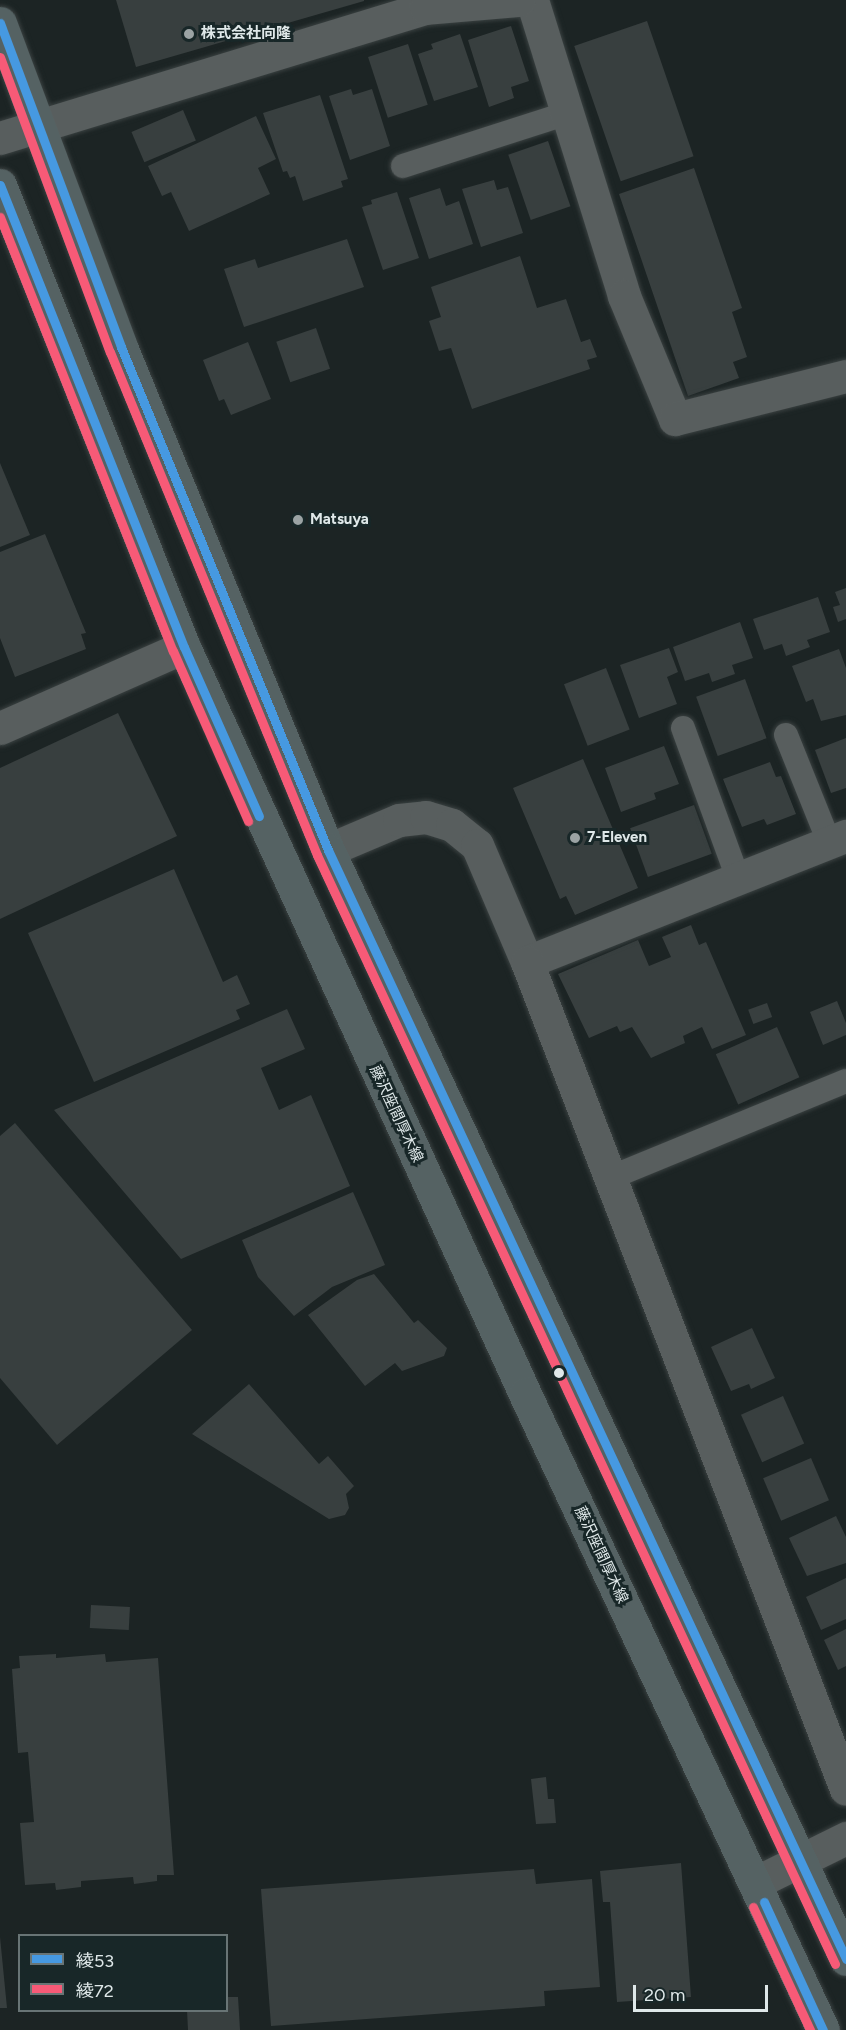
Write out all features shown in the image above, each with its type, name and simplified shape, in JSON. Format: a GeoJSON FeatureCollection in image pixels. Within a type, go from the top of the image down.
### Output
{"type":"FeatureCollection","features":[{"type":"Feature","properties":{"kind":"main road"},"geometry":{"type":"LineString","coordinates":[[0,23],[122,347],[328,850],[846,1959]]}},
{"type":"Feature","properties":{"kind":"main road","name":"藤沢座間厚木線"},"geometry":{"type":"LineString","coordinates":[[0,185],[184,647],[525,1394],[823,2030]]}},
{"type":"Feature","properties":{"kind":"street"},"geometry":{"type":"LineString","coordinates":[[0,138],[426,8],[519,0]]}},
{"type":"Feature","properties":{"kind":"street"},"geometry":{"type":"LineString","coordinates":[[532,0],[624,296],[675,419],[846,376]]}},
{"type":"Feature","properties":{"kind":"street"},"geometry":{"type":"LineString","coordinates":[[0,728],[184,647]]}},
{"type":"Feature","properties":{"kind":"street"},"geometry":{"type":"LineString","coordinates":[[328,850],[399,820],[426,817],[452,825],[477,845],[528,962],[846,1789]]}},
{"type":"Feature","properties":{"kind":"street"},"geometry":{"type":"LineString","coordinates":[[528,962],[837,839]]}},
{"type":"Feature","properties":{"kind":"street"},"geometry":{"type":"LineString","coordinates":[[755,1883],[846,1838]]}},
{"type":"Feature","properties":{"kind":"lane"},"geometry":{"type":"LineString","coordinates":[[403,166],[568,113]]}},
{"type":"Feature","properties":{"kind":"lane"},"geometry":{"type":"LineString","coordinates":[[683,728],[738,878]]}},
{"type":"Feature","properties":{"kind":"lane"},"geometry":{"type":"LineString","coordinates":[[786,735],[837,839]]}},
{"type":"Feature","properties":{"kind":"lane"},"geometry":{"type":"LineString","coordinates":[[612,1177],[846,1081]]}},
{"type":"Feature","properties":{"kind":"building","name":"株式会社向隆"},"geometry":{"type":"Polygon","coordinates":[[[116,0],[364,0],[364,1],[136,67],[116,0]]]}},
{"type":"Feature","properties":{"kind":"building"},"geometry":{"type":"Polygon","coordinates":[[[647,21],[694,156],[621,181],[574,46],[647,21]]]}},
{"type":"Feature","properties":{"kind":"building"},"geometry":{"type":"Polygon","coordinates":[[[511,26],[529,81],[511,87],[514,98],[489,107],[468,40],[511,26]]]}},
{"type":"Feature","properties":{"kind":"building"},"geometry":{"type":"Polygon","coordinates":[[[460,34],[478,87],[434,101],[418,54],[433,49],[431,44],[460,34]]]}},
{"type":"Feature","properties":{"kind":"building"},"geometry":{"type":"Polygon","coordinates":[[[408,44],[428,105],[388,118],[368,57],[408,44]]]}},
{"type":"Feature","properties":{"kind":"building"},"geometry":{"type":"Polygon","coordinates":[[[351,89],[353,95],[372,89],[390,146],[350,160],[329,96],[351,89]]]}},
{"type":"Feature","properties":{"kind":"building"},"geometry":{"type":"Polygon","coordinates":[[[320,95],[348,179],[341,181],[343,187],[303,201],[295,176],[290,178],[287,171],[283,172],[263,113],[320,95]]]}},
{"type":"Feature","properties":{"kind":"building"},"geometry":{"type":"Polygon","coordinates":[[[183,110],[196,140],[144,162],[131,132],[183,110]]]}},
{"type":"Feature","properties":{"kind":"building"},"geometry":{"type":"Polygon","coordinates":[[[256,116],[276,159],[258,168],[270,194],[189,231],[171,192],[162,196],[148,166],[256,116]]]}},
{"type":"Feature","properties":{"kind":"building"},"geometry":{"type":"Polygon","coordinates":[[[548,141],[570,206],[531,220],[508,155],[548,141]]]}},
{"type":"Feature","properties":{"kind":"building"},"geometry":{"type":"Polygon","coordinates":[[[694,168],[742,308],[732,312],[747,357],[733,362],[739,378],[688,396],[619,194],[694,168]]]}},
{"type":"Feature","properties":{"kind":"building"},"geometry":{"type":"Polygon","coordinates":[[[494,180],[497,190],[508,187],[523,233],[481,247],[462,189],[494,180]]]}},
{"type":"Feature","properties":{"kind":"building"},"geometry":{"type":"Polygon","coordinates":[[[440,188],[446,206],[459,201],[473,244],[429,259],[409,198],[440,188]]]}},
{"type":"Feature","properties":{"kind":"building"},"geometry":{"type":"Polygon","coordinates":[[[397,192],[419,258],[383,270],[362,207],[372,204],[371,200],[397,192]]]}},
{"type":"Feature","properties":{"kind":"building"},"geometry":{"type":"Polygon","coordinates":[[[347,239],[364,287],[244,327],[224,269],[255,259],[258,268],[347,239]]]}},
{"type":"Feature","properties":{"kind":"building"},"geometry":{"type":"Polygon","coordinates":[[[520,256],[537,308],[566,299],[581,342],[590,339],[597,357],[587,360],[590,369],[472,409],[451,348],[439,351],[429,321],[441,317],[431,287],[520,256]]]}},
{"type":"Feature","properties":{"kind":"building"},"geometry":{"type":"Polygon","coordinates":[[[316,328],[330,369],[290,382],[276,342],[316,328]]]}},
{"type":"Feature","properties":{"kind":"building"},"geometry":{"type":"Polygon","coordinates":[[[248,342],[271,399],[231,415],[224,399],[219,401],[203,360],[248,342]]]}},
{"type":"Feature","properties":{"kind":"building"},"geometry":{"type":"Polygon","coordinates":[[[0,463],[30,535],[0,547],[0,463]]]}},
{"type":"Feature","properties":{"kind":"building"},"geometry":{"type":"Polygon","coordinates":[[[45,534],[86,633],[81,634],[86,649],[15,677],[0,638],[0,552],[45,534]]]}},
{"type":"Feature","properties":{"kind":"building"},"geometry":{"type":"Polygon","coordinates":[[[846,588],[846,619],[838,622],[833,607],[840,605],[835,592],[846,588]]]}},
{"type":"Feature","properties":{"kind":"building"},"geometry":{"type":"Polygon","coordinates":[[[818,597],[830,632],[807,640],[810,647],[786,656],[782,644],[764,650],[753,619],[818,597]]]}},
{"type":"Feature","properties":{"kind":"building"},"geometry":{"type":"Polygon","coordinates":[[[740,622],[753,658],[732,665],[735,674],[712,682],[709,673],[685,681],[673,647],[740,622]]]}},
{"type":"Feature","properties":{"kind":"building"},"geometry":{"type":"Polygon","coordinates":[[[669,648],[678,672],[667,677],[677,704],[639,718],[620,665],[669,648]]]}},
{"type":"Feature","properties":{"kind":"building"},"geometry":{"type":"Polygon","coordinates":[[[839,649],[846,668],[846,715],[821,721],[813,699],[806,702],[792,666],[839,649]]]}},
{"type":"Feature","properties":{"kind":"building"},"geometry":{"type":"Polygon","coordinates":[[[606,668],[630,730],[588,746],[564,684],[606,668]]]}},
{"type":"Feature","properties":{"kind":"building"},"geometry":{"type":"Polygon","coordinates":[[[745,679],[767,738],[718,756],[696,697],[745,679]]]}},
{"type":"Feature","properties":{"kind":"building"},"geometry":{"type":"Polygon","coordinates":[[[118,713],[177,836],[0,919],[0,768],[118,713]]]}},
{"type":"Feature","properties":{"kind":"building"},"geometry":{"type":"Polygon","coordinates":[[[846,738],[846,788],[831,793],[815,750],[846,738]]]}},
{"type":"Feature","properties":{"kind":"building"},"geometry":{"type":"Polygon","coordinates":[[[664,746],[679,784],[654,793],[656,799],[621,812],[605,768],[664,746]]]}},
{"type":"Feature","properties":{"kind":"building","name":"7-Eleven"},"geometry":{"type":"Polygon","coordinates":[[[583,759],[638,888],[575,915],[566,896],[560,899],[513,788],[583,759]]]}},
{"type":"Feature","properties":{"kind":"building"},"geometry":{"type":"Polygon","coordinates":[[[770,762],[776,777],[781,776],[796,814],[767,825],[764,819],[742,827],[723,779],[770,762]]]}},
{"type":"Feature","properties":{"kind":"building"},"geometry":{"type":"Polygon","coordinates":[[[694,805],[712,854],[648,877],[630,828],[694,805]]]}},
{"type":"Feature","properties":{"kind":"building"},"geometry":{"type":"Polygon","coordinates":[[[174,869],[223,982],[237,975],[250,1004],[236,1010],[240,1019],[94,1082],[28,933],[174,869]]]}},
{"type":"Feature","properties":{"kind":"building"},"geometry":{"type":"Polygon","coordinates":[[[691,925],[699,945],[706,942],[746,1035],[712,1049],[702,1027],[683,1036],[685,1043],[651,1058],[632,1027],[620,1032],[617,1026],[589,1038],[558,974],[638,940],[649,966],[671,957],[662,937],[691,925]]]}},
{"type":"Feature","properties":{"kind":"building"},"geometry":{"type":"Polygon","coordinates":[[[837,1001],[846,1023],[846,1035],[823,1045],[810,1012],[837,1001]]]}},
{"type":"Feature","properties":{"kind":"building"},"geometry":{"type":"Polygon","coordinates":[[[767,1003],[772,1017],[753,1024],[748,1010],[767,1003]]]}},
{"type":"Feature","properties":{"kind":"building"},"geometry":{"type":"Polygon","coordinates":[[[287,1009],[305,1049],[261,1068],[279,1110],[311,1095],[350,1186],[181,1259],[54,1110],[287,1009]]]}},
{"type":"Feature","properties":{"kind":"building"},"geometry":{"type":"Polygon","coordinates":[[[777,1027],[799,1077],[738,1104],[716,1054],[777,1027]]]}},
{"type":"Feature","properties":{"kind":"building"},"geometry":{"type":"Polygon","coordinates":[[[15,1123],[192,1330],[57,1445],[0,1378],[0,1136],[15,1123]]]}},
{"type":"Feature","properties":{"kind":"building"},"geometry":{"type":"Polygon","coordinates":[[[353,1192],[385,1265],[332,1287],[294,1316],[258,1277],[242,1240],[353,1192]]]}},
{"type":"Feature","properties":{"kind":"building"},"geometry":{"type":"Polygon","coordinates":[[[374,1274],[414,1323],[418,1320],[447,1348],[444,1356],[402,1371],[395,1363],[365,1386],[308,1315],[357,1280],[374,1274]]]}},
{"type":"Feature","properties":{"kind":"building"},"geometry":{"type":"Polygon","coordinates":[[[752,1328],[775,1378],[751,1389],[749,1384],[731,1391],[711,1347],[752,1328]]]}},
{"type":"Feature","properties":{"kind":"building"},"geometry":{"type":"Polygon","coordinates":[[[249,1384],[319,1464],[328,1456],[354,1486],[346,1494],[349,1508],[345,1515],[329,1519],[192,1434],[249,1384]]]}},
{"type":"Feature","properties":{"kind":"building"},"geometry":{"type":"Polygon","coordinates":[[[783,1396],[804,1444],[762,1462],[741,1415],[783,1396]]]}},
{"type":"Feature","properties":{"kind":"building"},"geometry":{"type":"Polygon","coordinates":[[[811,1458],[829,1500],[781,1521],[763,1478],[811,1458]]]}},
{"type":"Feature","properties":{"kind":"building"},"geometry":{"type":"Polygon","coordinates":[[[836,1516],[846,1537],[846,1563],[807,1576],[789,1538],[836,1516]]]}},
{"type":"Feature","properties":{"kind":"building"},"geometry":{"type":"Polygon","coordinates":[[[846,1578],[846,1619],[821,1630],[806,1597],[846,1578]]]}},
{"type":"Feature","properties":{"kind":"building"},"geometry":{"type":"Polygon","coordinates":[[[91,1605],[130,1607],[129,1630],[90,1628],[91,1605]]]}},
{"type":"Feature","properties":{"kind":"building"},"geometry":{"type":"Polygon","coordinates":[[[846,1629],[846,1666],[838,1670],[824,1640],[846,1629]]]}},
{"type":"Feature","properties":{"kind":"building"},"geometry":{"type":"Polygon","coordinates":[[[56,1654],[56,1658],[105,1654],[106,1662],[158,1658],[174,1875],[157,1875],[157,1881],[134,1884],[133,1877],[81,1881],[81,1887],[56,1890],[55,1883],[25,1885],[20,1823],[34,1822],[28,1752],[18,1753],[12,1669],[20,1668],[19,1656],[56,1654]]]}},
{"type":"Feature","properties":{"kind":"building"},"geometry":{"type":"Polygon","coordinates":[[[546,1777],[548,1799],[554,1799],[556,1823],[536,1824],[531,1779],[546,1777]]]}},
{"type":"Feature","properties":{"kind":"building"},"geometry":{"type":"Polygon","coordinates":[[[681,1863],[691,1997],[617,2002],[610,1902],[603,1902],[600,1871],[681,1863]]]}},
{"type":"Feature","properties":{"kind":"building"},"geometry":{"type":"Polygon","coordinates":[[[534,1869],[536,1884],[592,1879],[600,1987],[544,1991],[545,2006],[271,2026],[261,1889],[534,1869]]]}},
{"type":"Feature","properties":{"kind":"building"},"geometry":{"type":"Polygon","coordinates":[[[0,1937],[7,2008],[0,2008],[0,1937]]]}},
{"type":"Feature","properties":{"kind":"building"},"geometry":{"type":"Polygon","coordinates":[[[228,1997],[238,1997],[240,2030],[188,2030],[187,2012],[228,2012],[228,1997]]]}},
{"type":"Feature","properties":{"kind":"transit line","name":"綾53"},"geometry":{"type":"LineString","coordinates":[[0,23],[121,347],[328,850],[846,1959]]}},
{"type":"Feature","properties":{"kind":"transit line","name":"綾72"},"geometry":{"type":"LineString","coordinates":[[0,57],[110,352],[317,855],[835,1964]]}},
{"type":"Feature","properties":{"kind":"transit line","name":"綾53"},"geometry":{"type":"LineString","coordinates":[[0,185],[184,647],[259,816]]}},
{"type":"Feature","properties":{"kind":"transit line","name":"綾72"},"geometry":{"type":"LineString","coordinates":[[0,217],[173,651],[248,821]]}},
{"type":"Feature","properties":{"kind":"transit line","name":"綾53"},"geometry":{"type":"LineString","coordinates":[[764,1902],[823,2030]]}},
{"type":"Feature","properties":{"kind":"transit line","name":"綾72"},"geometry":{"type":"LineString","coordinates":[[753,1907],[810,2030]]}},
{"type":"Feature","properties":{"kind":"place","name":"株式会社向隆"},"geometry":{"type":"Point","coordinates":[189,34]}},
{"type":"Feature","properties":{"kind":"place","name":"Matsuya"},"geometry":{"type":"Point","coordinates":[298,520]}},
{"type":"Feature","properties":{"kind":"place","name":"7-Eleven"},"geometry":{"type":"Point","coordinates":[575,838]}}]}
